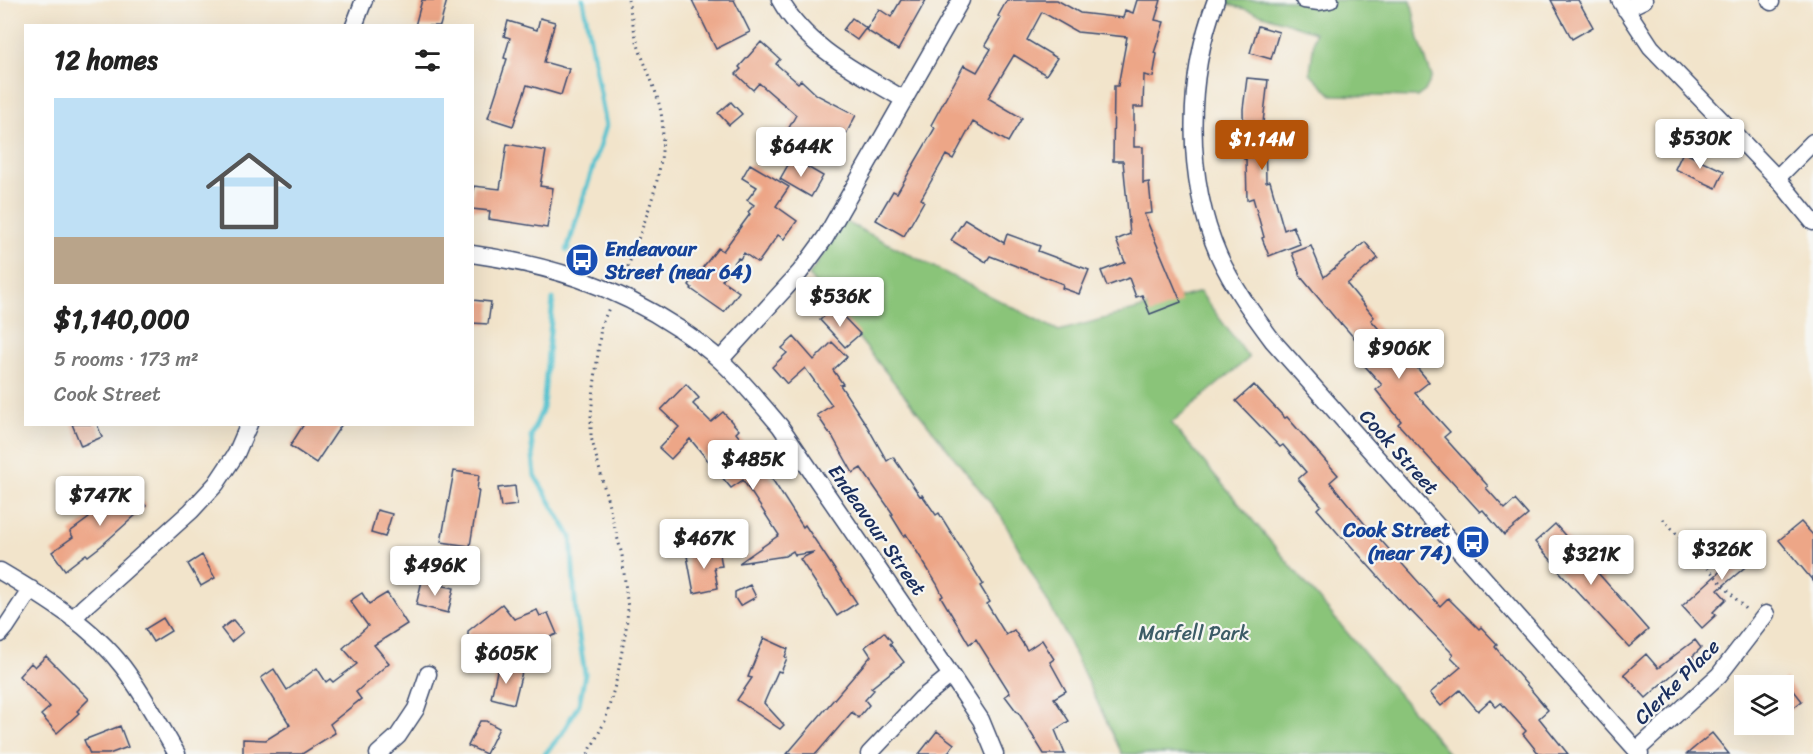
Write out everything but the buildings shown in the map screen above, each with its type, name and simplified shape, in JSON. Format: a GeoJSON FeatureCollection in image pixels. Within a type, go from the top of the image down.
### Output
{"type":"FeatureCollection","features":[{"type":"Feature","properties":{"kind":"street"},"geometry":{"type":"LineString","coordinates":[[355,24],[364,0]]}},
{"type":"Feature","properties":{"kind":"street"},"geometry":{"type":"LineString","coordinates":[[780,0],[804,32],[834,57],[903,99]]}},
{"type":"Feature","properties":{"kind":"street"},"geometry":{"type":"LineString","coordinates":[[720,360],[800,272],[825,238],[961,0]]}},
{"type":"Feature","properties":{"kind":"street","name":"Cook Street"},"geometry":{"type":"LineString","coordinates":[[1216,0],[1209,18],[1198,64],[1194,108],[1195,157],[1203,209],[1219,255],[1239,295],[1273,341],[1639,752]]}},
{"type":"Feature","properties":{"kind":"street"},"geometry":{"type":"LineString","coordinates":[[1304,0],[1319,2],[1330,0]]}},
{"type":"Feature","properties":{"kind":"street"},"geometry":{"type":"LineString","coordinates":[[1644,0],[1623,4],[1651,47],[1777,178],[1813,222]]}},
{"type":"Feature","properties":{"kind":"street"},"geometry":{"type":"LineString","coordinates":[[1777,178],[1813,142]]}},
{"type":"Feature","properties":{"kind":"street","name":"Endeavour Street"},"geometry":{"type":"LineString","coordinates":[[474,254],[551,269],[616,293],[656,314],[720,360],[752,392],[780,426],[981,720],[994,754]]}},
{"type":"Feature","properties":{"kind":"street"},"geometry":{"type":"LineString","coordinates":[[74,619],[84,607],[198,504],[216,484],[236,454],[248,426]]}},
{"type":"Feature","properties":{"kind":"street"},"geometry":{"type":"LineString","coordinates":[[0,571],[74,619],[100,642],[122,666],[177,754]]}},
{"type":"Feature","properties":{"kind":"street"},"geometry":{"type":"LineString","coordinates":[[0,634],[31,589]]}},
{"type":"Feature","properties":{"kind":"street","name":"Clerke Place"},"geometry":{"type":"LineString","coordinates":[[1639,752],[1719,675],[1763,619]]}},
{"type":"Feature","properties":{"kind":"street"},"geometry":{"type":"LineString","coordinates":[[378,754],[398,736],[416,709],[428,674]]}},
{"type":"Feature","properties":{"kind":"street"},"geometry":{"type":"LineString","coordinates":[[869,754],[921,699],[951,675]]}},
{"type":"Feature","properties":{"kind":"path"},"geometry":{"type":"LineString","coordinates":[[588,754],[604,721],[617,678],[628,609],[622,555],[591,437],[591,414],[601,326],[623,279],[649,206],[662,158],[662,119],[654,86],[640,52],[628,0]]}},
{"type":"Feature","properties":{"kind":"path"},"geometry":{"type":"LineString","coordinates":[[1663,519],[1763,619]]}},
{"type":"Feature","properties":{"kind":"green space"},"geometry":{"type":"Polygon","coordinates":[[[1217,0],[1411,0],[1419,40],[1432,77],[1425,91],[1417,97],[1332,95],[1310,73],[1315,32],[1217,0]]]}},
{"type":"Feature","properties":{"kind":"green space","name":"Marfell Park"},"geometry":{"type":"Polygon","coordinates":[[[844,221],[1059,331],[1200,292],[1249,358],[1171,423],[1449,754],[1122,754],[1064,632],[1001,516],[809,276],[844,221]]]}},
{"type":"Feature","properties":{"kind":"waterway"},"geometry":{"type":"LineString","coordinates":[[567,250],[606,126],[583,0]]}},
{"type":"Feature","properties":{"kind":"waterway"},"geometry":{"type":"LineString","coordinates":[[545,754],[561,735],[579,704],[585,674],[576,617],[571,537],[535,476],[531,436],[543,408],[553,299]]}},
{"type":"Feature","properties":{"kind":"place","name":"Endeavour Street (near 64)"},"geometry":{"type":"Point","coordinates":[582,260]}},
{"type":"Feature","properties":{"kind":"place","name":"Cook Street (near 74)"},"geometry":{"type":"Point","coordinates":[1473,542]}}]}
